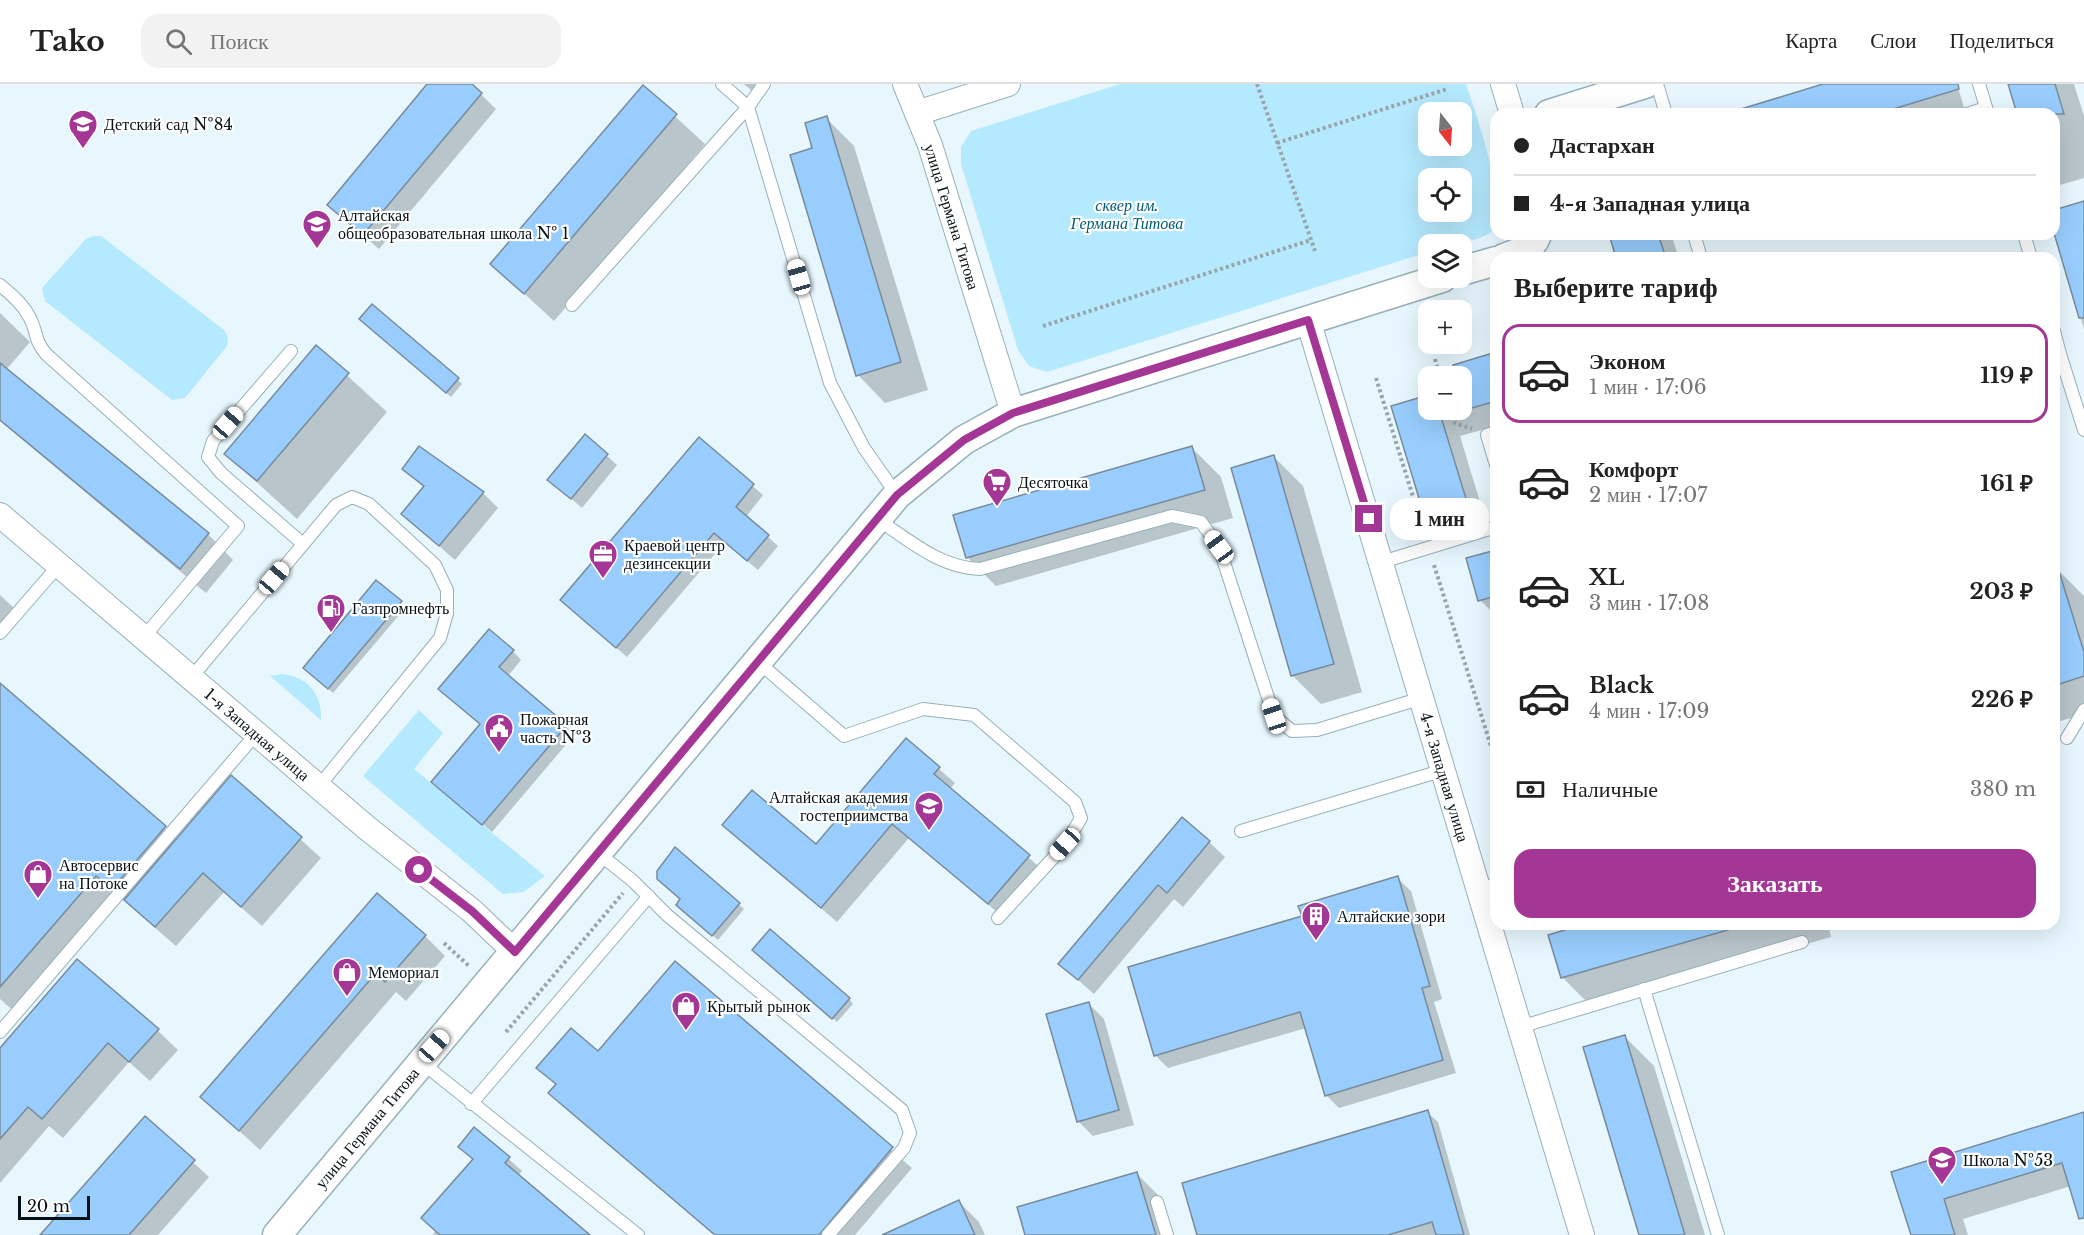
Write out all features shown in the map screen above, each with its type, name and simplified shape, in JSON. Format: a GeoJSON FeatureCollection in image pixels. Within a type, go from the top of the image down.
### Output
{"type":"FeatureCollection","features":[{"type":"Feature","properties":{"kind":"street","name":"улица Германа Титова"},"geometry":{"type":"LineString","coordinates":[[904,84],[930,146],[1013,413]]}},
{"type":"Feature","properties":{"kind":"street"},"geometry":{"type":"LineString","coordinates":[[917,113],[1008,84]]}},
{"type":"Feature","properties":{"kind":"street"},"geometry":{"type":"LineString","coordinates":[[1503,84],[1510,108]]}},
{"type":"Feature","properties":{"kind":"street"},"geometry":{"type":"LineString","coordinates":[[1568,108],[1645,84]]}},
{"type":"Feature","properties":{"kind":"street"},"geometry":{"type":"LineString","coordinates":[[1519,252],[1536,240]]}},
{"type":"Feature","properties":{"kind":"street"},"geometry":{"type":"LineString","coordinates":[[1472,268],[1490,263]]}},
{"type":"Feature","properties":{"kind":"street","name":"улица Германа Титова"},"geometry":{"type":"LineString","coordinates":[[276,1235],[598,853],[756,660],[897,495],[964,440],[1013,413],[1418,286]]}},
{"type":"Feature","properties":{"kind":"street","name":"4-я Западная улица"},"geometry":{"type":"LineString","coordinates":[[1308,320],[1444,770],[1487,887]]}},
{"type":"Feature","properties":{"kind":"street","name":"1-я Западная улица"},"geometry":{"type":"LineString","coordinates":[[0,515],[367,828],[472,911],[515,952]]}},
{"type":"Feature","properties":{"kind":"street","name":"4-я Западная улица"},"geometry":{"type":"LineString","coordinates":[[1497,930],[1520,1027],[1582,1235]]}},
{"type":"Feature","properties":{"kind":"lane"},"geometry":{"type":"LineString","coordinates":[[722,84],[748,107],[830,383],[864,448],[897,495]]}},
{"type":"Feature","properties":{"kind":"lane"},"geometry":{"type":"LineString","coordinates":[[572,306],[748,107],[764,84]]}},
{"type":"Feature","properties":{"kind":"lane"},"geometry":{"type":"LineString","coordinates":[[1657,84],[1664,108]]}},
{"type":"Feature","properties":{"kind":"lane"},"geometry":{"type":"LineString","coordinates":[[1979,84],[1986,108]]}},
{"type":"Feature","properties":{"kind":"lane"},"geometry":{"type":"LineString","coordinates":[[0,285],[21,304],[32,321],[35,341],[46,354],[238,526],[143,638]]}},
{"type":"Feature","properties":{"kind":"lane"},"geometry":{"type":"LineString","coordinates":[[291,351],[213,441],[208,457],[221,473],[303,544]]}},
{"type":"Feature","properties":{"kind":"lane"},"geometry":{"type":"LineString","coordinates":[[2060,363],[2084,430]]}},
{"type":"Feature","properties":{"kind":"lane"},"geometry":{"type":"LineString","coordinates":[[191,678],[336,505],[352,497],[369,504],[435,565],[447,590],[447,613],[440,638],[319,786]]}},
{"type":"Feature","properties":{"kind":"lane"},"geometry":{"type":"LineString","coordinates":[[877,519],[948,564],[980,569],[1172,516],[1201,522],[1219,547],[1274,716],[1292,731],[1317,730],[1422,698]]}},
{"type":"Feature","properties":{"kind":"lane"},"geometry":{"type":"LineString","coordinates":[[1382,562],[1490,529]]}},
{"type":"Feature","properties":{"kind":"lane"},"geometry":{"type":"LineString","coordinates":[[0,633],[58,565]]}},
{"type":"Feature","properties":{"kind":"lane"},"geometry":{"type":"LineString","coordinates":[[756,660],[844,736],[923,709],[974,715],[1075,802],[1081,818],[1065,844],[998,918]]}},
{"type":"Feature","properties":{"kind":"lane"},"geometry":{"type":"LineString","coordinates":[[2067,738],[2084,710]]}},
{"type":"Feature","properties":{"kind":"lane"},"geometry":{"type":"LineString","coordinates":[[0,1032],[256,734]]}},
{"type":"Feature","properties":{"kind":"lane"},"geometry":{"type":"LineString","coordinates":[[1241,831],[1444,770]]}},
{"type":"Feature","properties":{"kind":"lane"},"geometry":{"type":"LineString","coordinates":[[598,853],[650,896],[667,915],[902,1110],[910,1133],[904,1148],[828,1235]]}},
{"type":"Feature","properties":{"kind":"lane"},"geometry":{"type":"LineString","coordinates":[[471,1104],[650,896]]}},
{"type":"Feature","properties":{"kind":"lane"},"geometry":{"type":"LineString","coordinates":[[1520,1027],[1802,942]]}},
{"type":"Feature","properties":{"kind":"lane"},"geometry":{"type":"LineString","coordinates":[[1644,989],[1718,1235]]}},
{"type":"Feature","properties":{"kind":"lane"},"geometry":{"type":"LineString","coordinates":[[420,1062],[638,1235]]}},
{"type":"Feature","properties":{"kind":"lane"},"geometry":{"type":"LineString","coordinates":[[1157,1202],[1167,1235]]}},
{"type":"Feature","properties":{"kind":"path"},"geometry":{"type":"LineString","coordinates":[[1257,84],[1315,251]]}},
{"type":"Feature","properties":{"kind":"path"},"geometry":{"type":"LineString","coordinates":[[1277,143],[1447,89]]}},
{"type":"Feature","properties":{"kind":"path"},"geometry":{"type":"LineString","coordinates":[[1043,326],[1311,240]]}},
{"type":"Feature","properties":{"kind":"path"},"geometry":{"type":"LineString","coordinates":[[1435,359],[1437,366]]}},
{"type":"Feature","properties":{"kind":"path"},"geometry":{"type":"LineString","coordinates":[[1376,378],[1490,743]]}},
{"type":"Feature","properties":{"kind":"path"},"geometry":{"type":"LineString","coordinates":[[1454,420],[1455,423],[1490,433]]}},
{"type":"Feature","properties":{"kind":"path"},"geometry":{"type":"LineString","coordinates":[[502,1037],[633,881]]}},
{"type":"Feature","properties":{"kind":"path"},"geometry":{"type":"LineString","coordinates":[[444,944],[472,968]]}},
{"type":"Feature","properties":{"kind":"green space","name":"сквер им. Германа Титова"},"geometry":{"type":"Polygon","coordinates":[[[1120,84],[1466,84],[1472,102],[1418,102],[1418,156],[1472,156],[1472,103],[1490,166],[1490,233],[1472,240],[1472,234],[1418,234],[1418,255],[1047,372],[1029,366],[1018,350],[961,164],[961,147],[971,131],[1120,84]]]}},
{"type":"Feature","properties":{"kind":"green space"},"geometry":{"type":"Polygon","coordinates":[[[101,236],[224,330],[228,338],[227,346],[185,398],[172,400],[45,301],[42,288],[86,239],[101,236]]]}},
{"type":"Feature","properties":{"kind":"green space"},"geometry":{"type":"Polygon","coordinates":[[[282,674],[299,679],[312,688],[319,702],[321,720],[270,676],[282,674]]]}},
{"type":"Feature","properties":{"kind":"green space"},"geometry":{"type":"Polygon","coordinates":[[[419,710],[443,733],[414,769],[545,876],[523,892],[503,894],[363,776],[419,710]]]}},
{"type":"Feature","properties":{"kind":"building"},"geometry":{"type":"Polygon","coordinates":[[[427,84],[472,84],[482,93],[363,235],[327,205],[427,84]]]}},
{"type":"Feature","properties":{"kind":"building"},"geometry":{"type":"Polygon","coordinates":[[[1823,84],[1958,84],[1959,89],[1897,108],[1744,108],[1823,84]]]}},
{"type":"Feature","properties":{"kind":"building"},"geometry":{"type":"Polygon","coordinates":[[[2008,84],[2055,84],[2064,114],[2060,114],[2060,108],[2015,108],[2008,84]]]}},
{"type":"Feature","properties":{"kind":"building"},"geometry":{"type":"Polygon","coordinates":[[[643,85],[677,114],[524,294],[490,264],[643,85]]]}},
{"type":"Feature","properties":{"kind":"building"},"geometry":{"type":"Polygon","coordinates":[[[827,116],[901,362],[856,376],[790,155],[812,148],[805,123],[827,116]]]}},
{"type":"Feature","properties":{"kind":"building"},"geometry":{"type":"Polygon","coordinates":[[[2084,201],[2084,318],[2079,318],[2056,240],[2060,240],[2060,208],[2084,201]]]}},
{"type":"Feature","properties":{"kind":"building"},"geometry":{"type":"Polygon","coordinates":[[[1611,240],[1660,240],[1664,252],[1614,252],[1611,240]]]}},
{"type":"Feature","properties":{"kind":"building"},"geometry":{"type":"Polygon","coordinates":[[[372,304],[459,378],[446,393],[359,319],[372,304]]]}},
{"type":"Feature","properties":{"kind":"building"},"geometry":{"type":"Polygon","coordinates":[[[316,345],[349,373],[257,481],[224,454],[316,345]]]}},
{"type":"Feature","properties":{"kind":"building"},"geometry":{"type":"Polygon","coordinates":[[[1490,354],[1490,403],[1472,408],[1472,366],[1453,366],[1490,354]]]}},
{"type":"Feature","properties":{"kind":"building"},"geometry":{"type":"Polygon","coordinates":[[[0,363],[209,533],[180,569],[0,420],[0,363]]]}},
{"type":"Feature","properties":{"kind":"building"},"geometry":{"type":"Polygon","coordinates":[[[1418,398],[1418,420],[1442,420],[1471,515],[1428,528],[1391,406],[1418,398]]]}},
{"type":"Feature","properties":{"kind":"building"},"geometry":{"type":"Polygon","coordinates":[[[585,434],[608,454],[571,499],[547,480],[585,434]]]}},
{"type":"Feature","properties":{"kind":"building"},"geometry":{"type":"Polygon","coordinates":[[[699,437],[754,484],[736,507],[769,535],[747,561],[714,533],[616,648],[560,600],[699,437]]]}},
{"type":"Feature","properties":{"kind":"building"},"geometry":{"type":"Polygon","coordinates":[[[419,446],[484,492],[439,546],[401,514],[424,486],[402,469],[419,446]]]}},
{"type":"Feature","properties":{"kind":"building"},"geometry":{"type":"Polygon","coordinates":[[[1192,446],[1205,490],[966,558],[953,515],[1192,446]]]}},
{"type":"Feature","properties":{"kind":"building"},"geometry":{"type":"Polygon","coordinates":[[[1274,455],[1334,664],[1291,676],[1231,468],[1274,455]]]}},
{"type":"Feature","properties":{"kind":"building"},"geometry":{"type":"Polygon","coordinates":[[[1490,552],[1490,598],[1478,601],[1466,558],[1490,552]]]}},
{"type":"Feature","properties":{"kind":"building"},"geometry":{"type":"Polygon","coordinates":[[[2060,574],[2084,652],[2084,676],[2060,684],[2060,574]]]}},
{"type":"Feature","properties":{"kind":"building"},"geometry":{"type":"Polygon","coordinates":[[[376,580],[402,601],[328,689],[303,668],[376,580]]]}},
{"type":"Feature","properties":{"kind":"building","name":"Пожарная часть №3"},"geometry":{"type":"Polygon","coordinates":[[[489,629],[514,650],[499,667],[567,725],[482,825],[431,782],[480,724],[438,689],[489,629]]]}},
{"type":"Feature","properties":{"kind":"building","name":"Автосервис на Потоке"},"geometry":{"type":"Polygon","coordinates":[[[0,683],[166,826],[112,889],[96,876],[0,987],[0,683]]]}},
{"type":"Feature","properties":{"kind":"building"},"geometry":{"type":"Polygon","coordinates":[[[906,738],[940,767],[934,774],[1030,855],[988,904],[892,824],[821,908],[722,825],[752,790],[816,844],[906,738]]]}},
{"type":"Feature","properties":{"kind":"building"},"geometry":{"type":"Polygon","coordinates":[[[231,775],[302,837],[241,907],[203,873],[155,927],[124,900],[231,775]]]}},
{"type":"Feature","properties":{"kind":"building"},"geometry":{"type":"Polygon","coordinates":[[[1182,817],[1210,841],[1167,893],[1158,885],[1078,980],[1058,964],[1182,817]]]}},
{"type":"Feature","properties":{"kind":"building"},"geometry":{"type":"Polygon","coordinates":[[[675,847],[740,903],[712,936],[676,905],[680,899],[657,879],[657,871],[675,847]]]}},
{"type":"Feature","properties":{"kind":"building","name":"Алтайские зори"},"geometry":{"type":"Polygon","coordinates":[[[1398,876],[1430,986],[1422,988],[1443,1060],[1325,1096],[1300,1012],[1154,1056],[1128,967],[1302,916],[1298,906],[1398,876]]]}},
{"type":"Feature","properties":{"kind":"building"},"geometry":{"type":"Polygon","coordinates":[[[377,893],[426,935],[385,982],[376,973],[239,1131],[200,1097],[377,893]]]}},
{"type":"Feature","properties":{"kind":"building"},"geometry":{"type":"Polygon","coordinates":[[[770,929],[850,998],[832,1019],[752,950],[770,929]]]}},
{"type":"Feature","properties":{"kind":"building"},"geometry":{"type":"Polygon","coordinates":[[[1565,930],[1728,930],[1561,978],[1548,935],[1565,930]]]}},
{"type":"Feature","properties":{"kind":"building"},"geometry":{"type":"Polygon","coordinates":[[[77,959],[159,1029],[129,1062],[108,1043],[42,1119],[28,1107],[0,1139],[0,1048],[77,959]]]}},
{"type":"Feature","properties":{"kind":"building","name":"Крытый рынок"},"geometry":{"type":"Polygon","coordinates":[[[675,961],[893,1147],[819,1235],[715,1235],[548,1093],[556,1084],[536,1068],[571,1028],[598,1051],[675,961]]]}},
{"type":"Feature","properties":{"kind":"building"},"geometry":{"type":"Polygon","coordinates":[[[1089,1002],[1119,1110],[1077,1122],[1046,1014],[1089,1002]]]}},
{"type":"Feature","properties":{"kind":"building"},"geometry":{"type":"Polygon","coordinates":[[[1625,1035],[1685,1235],[1639,1235],[1583,1047],[1625,1035]]]}},
{"type":"Feature","properties":{"kind":"building"},"geometry":{"type":"Polygon","coordinates":[[[1428,1110],[1464,1235],[1436,1235],[1432,1222],[1388,1235],[1197,1235],[1182,1183],[1428,1110]]]}},
{"type":"Feature","properties":{"kind":"building","name":"Школа №53"},"geometry":{"type":"Polygon","coordinates":[[[2084,1112],[2084,1218],[2079,1219],[2062,1163],[1944,1199],[1955,1235],[1911,1235],[1891,1172],[2084,1112]]]}},
{"type":"Feature","properties":{"kind":"building"},"geometry":{"type":"Polygon","coordinates":[[[145,1116],[195,1160],[129,1235],[40,1235],[145,1116]]]}},
{"type":"Feature","properties":{"kind":"building"},"geometry":{"type":"Polygon","coordinates":[[[474,1127],[510,1157],[505,1163],[590,1235],[440,1235],[421,1218],[473,1159],[458,1147],[474,1127]]]}},
{"type":"Feature","properties":{"kind":"building"},"geometry":{"type":"Polygon","coordinates":[[[1137,1172],[1156,1235],[1025,1235],[1017,1207],[1137,1172]]]}},
{"type":"Feature","properties":{"kind":"building"},"geometry":{"type":"Polygon","coordinates":[[[959,1200],[975,1235],[882,1235],[959,1200]]]}},
{"type":"Feature","properties":{"kind":"place","name":"Детский сад №84"},"geometry":{"type":"Point","coordinates":[83,150]}},
{"type":"Feature","properties":{"kind":"place","name":"Алтайская общеобразовательная школа № 1"},"geometry":{"type":"Point","coordinates":[317,250]}},
{"type":"Feature","properties":{"kind":"place","name":"Десяточка"},"geometry":{"type":"Point","coordinates":[997,508]}},
{"type":"Feature","properties":{"kind":"place","name":"Краевой центр дезинсекции"},"geometry":{"type":"Point","coordinates":[603,580]}},
{"type":"Feature","properties":{"kind":"place","name":"Газпромнефть"},"geometry":{"type":"Point","coordinates":[331,634]}},
{"type":"Feature","properties":{"kind":"place","name":"Пожарная часть №3"},"geometry":{"type":"Point","coordinates":[499,754]}},
{"type":"Feature","properties":{"kind":"place","name":"Алтайская академия гостеприимства"},"geometry":{"type":"Point","coordinates":[929,832]}},
{"type":"Feature","properties":{"kind":"place","name":"Автосервис на Потоке"},"geometry":{"type":"Point","coordinates":[38,900]}},
{"type":"Feature","properties":{"kind":"place","name":"Алтайские зори"},"geometry":{"type":"Point","coordinates":[1316,942]}},
{"type":"Feature","properties":{"kind":"place","name":"Мемориал"},"geometry":{"type":"Point","coordinates":[347,998]}},
{"type":"Feature","properties":{"kind":"place","name":"Крытый рынок"},"geometry":{"type":"Point","coordinates":[686,1032]}},
{"type":"Feature","properties":{"kind":"place","name":"Школа №53"},"geometry":{"type":"Point","coordinates":[1942,1186]}},
{"type":"Feature","properties":{"kind":"route"},"geometry":{"type":"LineString","coordinates":[[419,870],[472,911],[515,952],[756,660],[897,495],[964,440],[1013,413],[1308,320],[1369,519]]}}]}
